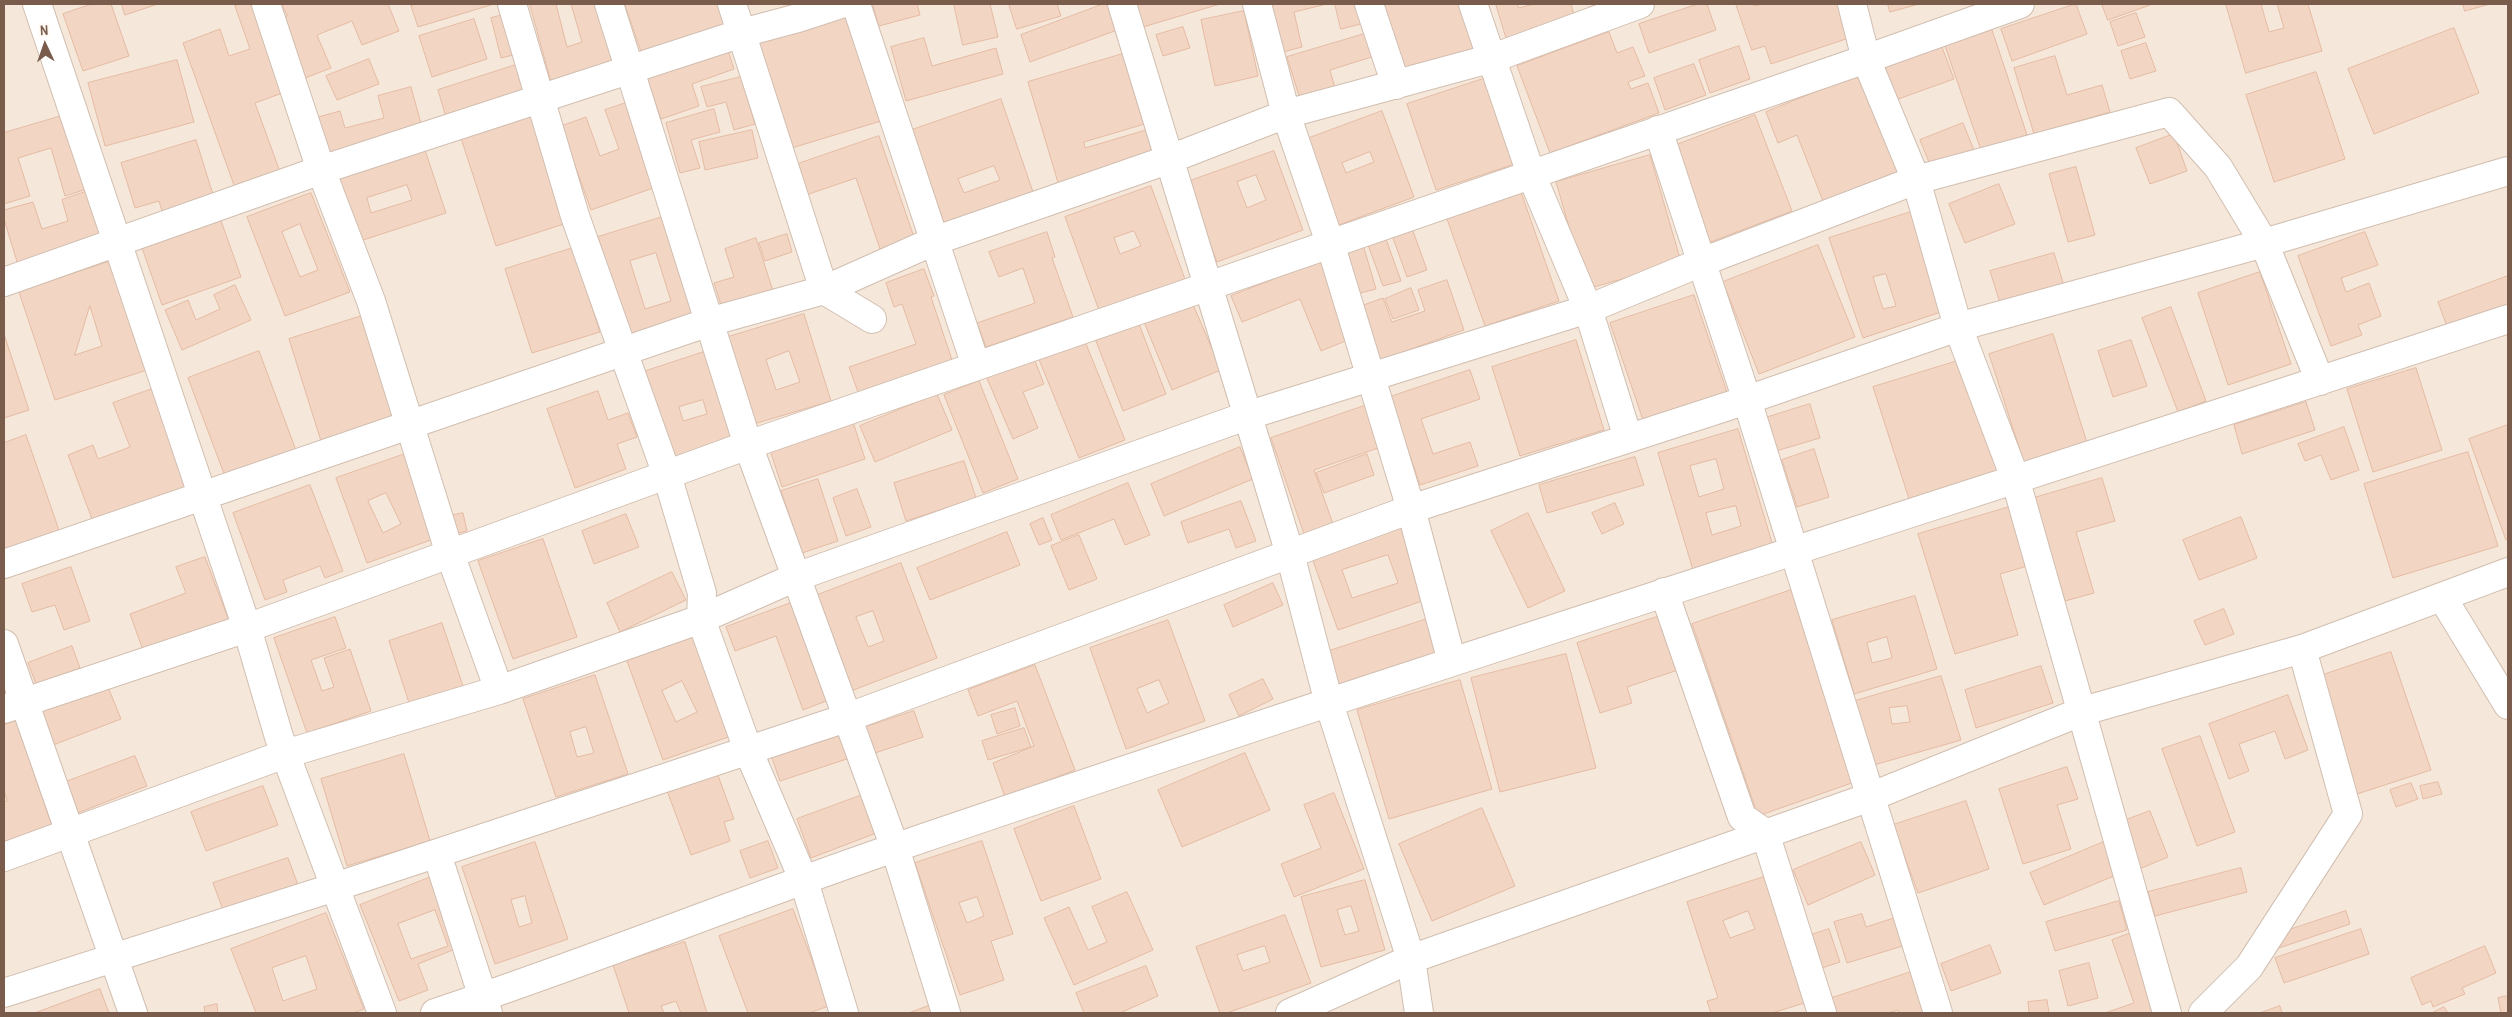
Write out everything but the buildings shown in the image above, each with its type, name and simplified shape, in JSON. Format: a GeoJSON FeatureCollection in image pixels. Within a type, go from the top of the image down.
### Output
{"type":"FeatureCollection","features":[{"type":"Feature","properties":{"kind":"street"},"geometry":{"type":"LineString","coordinates":[[37,4],[203,494],[247,628],[285,754],[382,1013]]}},
{"type":"Feature","properties":{"kind":"street"},"geometry":{"type":"LineString","coordinates":[[266,4],[321,170],[371,301],[450,554],[499,690]]}},
{"type":"Feature","properties":{"kind":"street"},"geometry":{"type":"LineString","coordinates":[[512,4],[575,216],[667,475],[702,594],[701,620],[748,750],[804,881],[844,1013]]}},
{"type":"Feature","properties":{"kind":"street"},"geometry":{"type":"LineString","coordinates":[[609,4],[748,445],[895,848],[946,1013]]}},
{"type":"Feature","properties":{"kind":"street"},"geometry":{"type":"LineString","coordinates":[[732,4],[824,290],[872,318]]}},
{"type":"Feature","properties":{"kind":"street"},"geometry":{"type":"LineString","coordinates":[[4,282],[321,170],[541,100],[742,33],[841,4]]}},
{"type":"Feature","properties":{"kind":"street"},"geometry":{"type":"LineString","coordinates":[[856,4],[976,366]]}},
{"type":"Feature","properties":{"kind":"street"},"geometry":{"type":"LineString","coordinates":[[1122,4],[1246,416],[1290,554],[1330,703],[1411,959],[1418,1013]]}},
{"type":"Feature","properties":{"kind":"street"},"geometry":{"type":"LineString","coordinates":[[1257,4],[1286,114],[1330,243],[1369,377],[1411,509],[1452,662]]}},
{"type":"Feature","properties":{"kind":"street"},"geometry":{"type":"LineString","coordinates":[[1369,4],[1396,84]]}},
{"type":"Feature","properties":{"kind":"street"},"geometry":{"type":"LineString","coordinates":[[1473,4],[1531,174],[1588,309],[1628,438]]}},
{"type":"Feature","properties":{"kind":"street"},"geometry":{"type":"LineString","coordinates":[[4,564],[203,494],[410,426],[709,322],[824,290],[934,241],[1170,159],[1286,114],[1493,58],[1640,4]]}},
{"type":"Feature","properties":{"kind":"street"},"geometry":{"type":"LineString","coordinates":[[1852,4],[1866,59],[1916,180],[1958,327],[2015,478],[2083,711],[2167,1013]]}},
{"type":"Feature","properties":{"kind":"street"},"geometry":{"type":"LineString","coordinates":[[14,705],[247,628],[748,445],[1866,59],[2020,4]]}},
{"type":"Feature","properties":{"kind":"street"},"geometry":{"type":"LineString","coordinates":[[4,857],[285,754],[499,690],[701,620],[796,577],[1246,416],[1588,309],[1702,262],[1916,180],[2169,112],[2218,167],[2264,243],[2320,381]]}},
{"type":"Feature","properties":{"kind":"street"},"geometry":{"type":"LineString","coordinates":[[1658,130],[1747,400],[1938,1013]]}},
{"type":"Feature","properties":{"kind":"street"},"geometry":{"type":"LineString","coordinates":[[4,994],[437,854],[846,718],[1411,509],[1747,400],[1958,327],[2264,243],[2508,171]]}},
{"type":"Feature","properties":{"kind":"street"},"geometry":{"type":"LineString","coordinates":[[435,1013],[485,1005],[804,881],[895,848],[1664,592],[2508,319]]}},
{"type":"Feature","properties":{"kind":"street"},"geometry":{"type":"LineString","coordinates":[[1290,1013],[1411,959],[1870,797],[2083,711],[2302,649],[2508,572]]}},
{"type":"Feature","properties":{"kind":"street"},"geometry":{"type":"LineString","coordinates":[[1664,592],[1742,817],[1765,833],[1822,1013]]}},
{"type":"Feature","properties":{"kind":"street"},"geometry":{"type":"LineString","coordinates":[[2442,598],[2508,705]]}},
{"type":"Feature","properties":{"kind":"street"},"geometry":{"type":"LineString","coordinates":[[4,644],[14,705],[71,832],[133,1013]]}},
{"type":"Feature","properties":{"kind":"street"},"geometry":{"type":"LineString","coordinates":[[2203,1013],[2249,967],[2348,814],[2302,649]]}},
{"type":"Feature","properties":{"kind":"street"},"geometry":{"type":"LineString","coordinates":[[437,854],[485,1005]]}},
{"type":"Feature","properties":{"kind":"shaded area"},"geometry":{"type":"Polygon","coordinates":[[[4,4],[2508,4],[2508,1013],[4,1013],[4,4]]]}}]}
